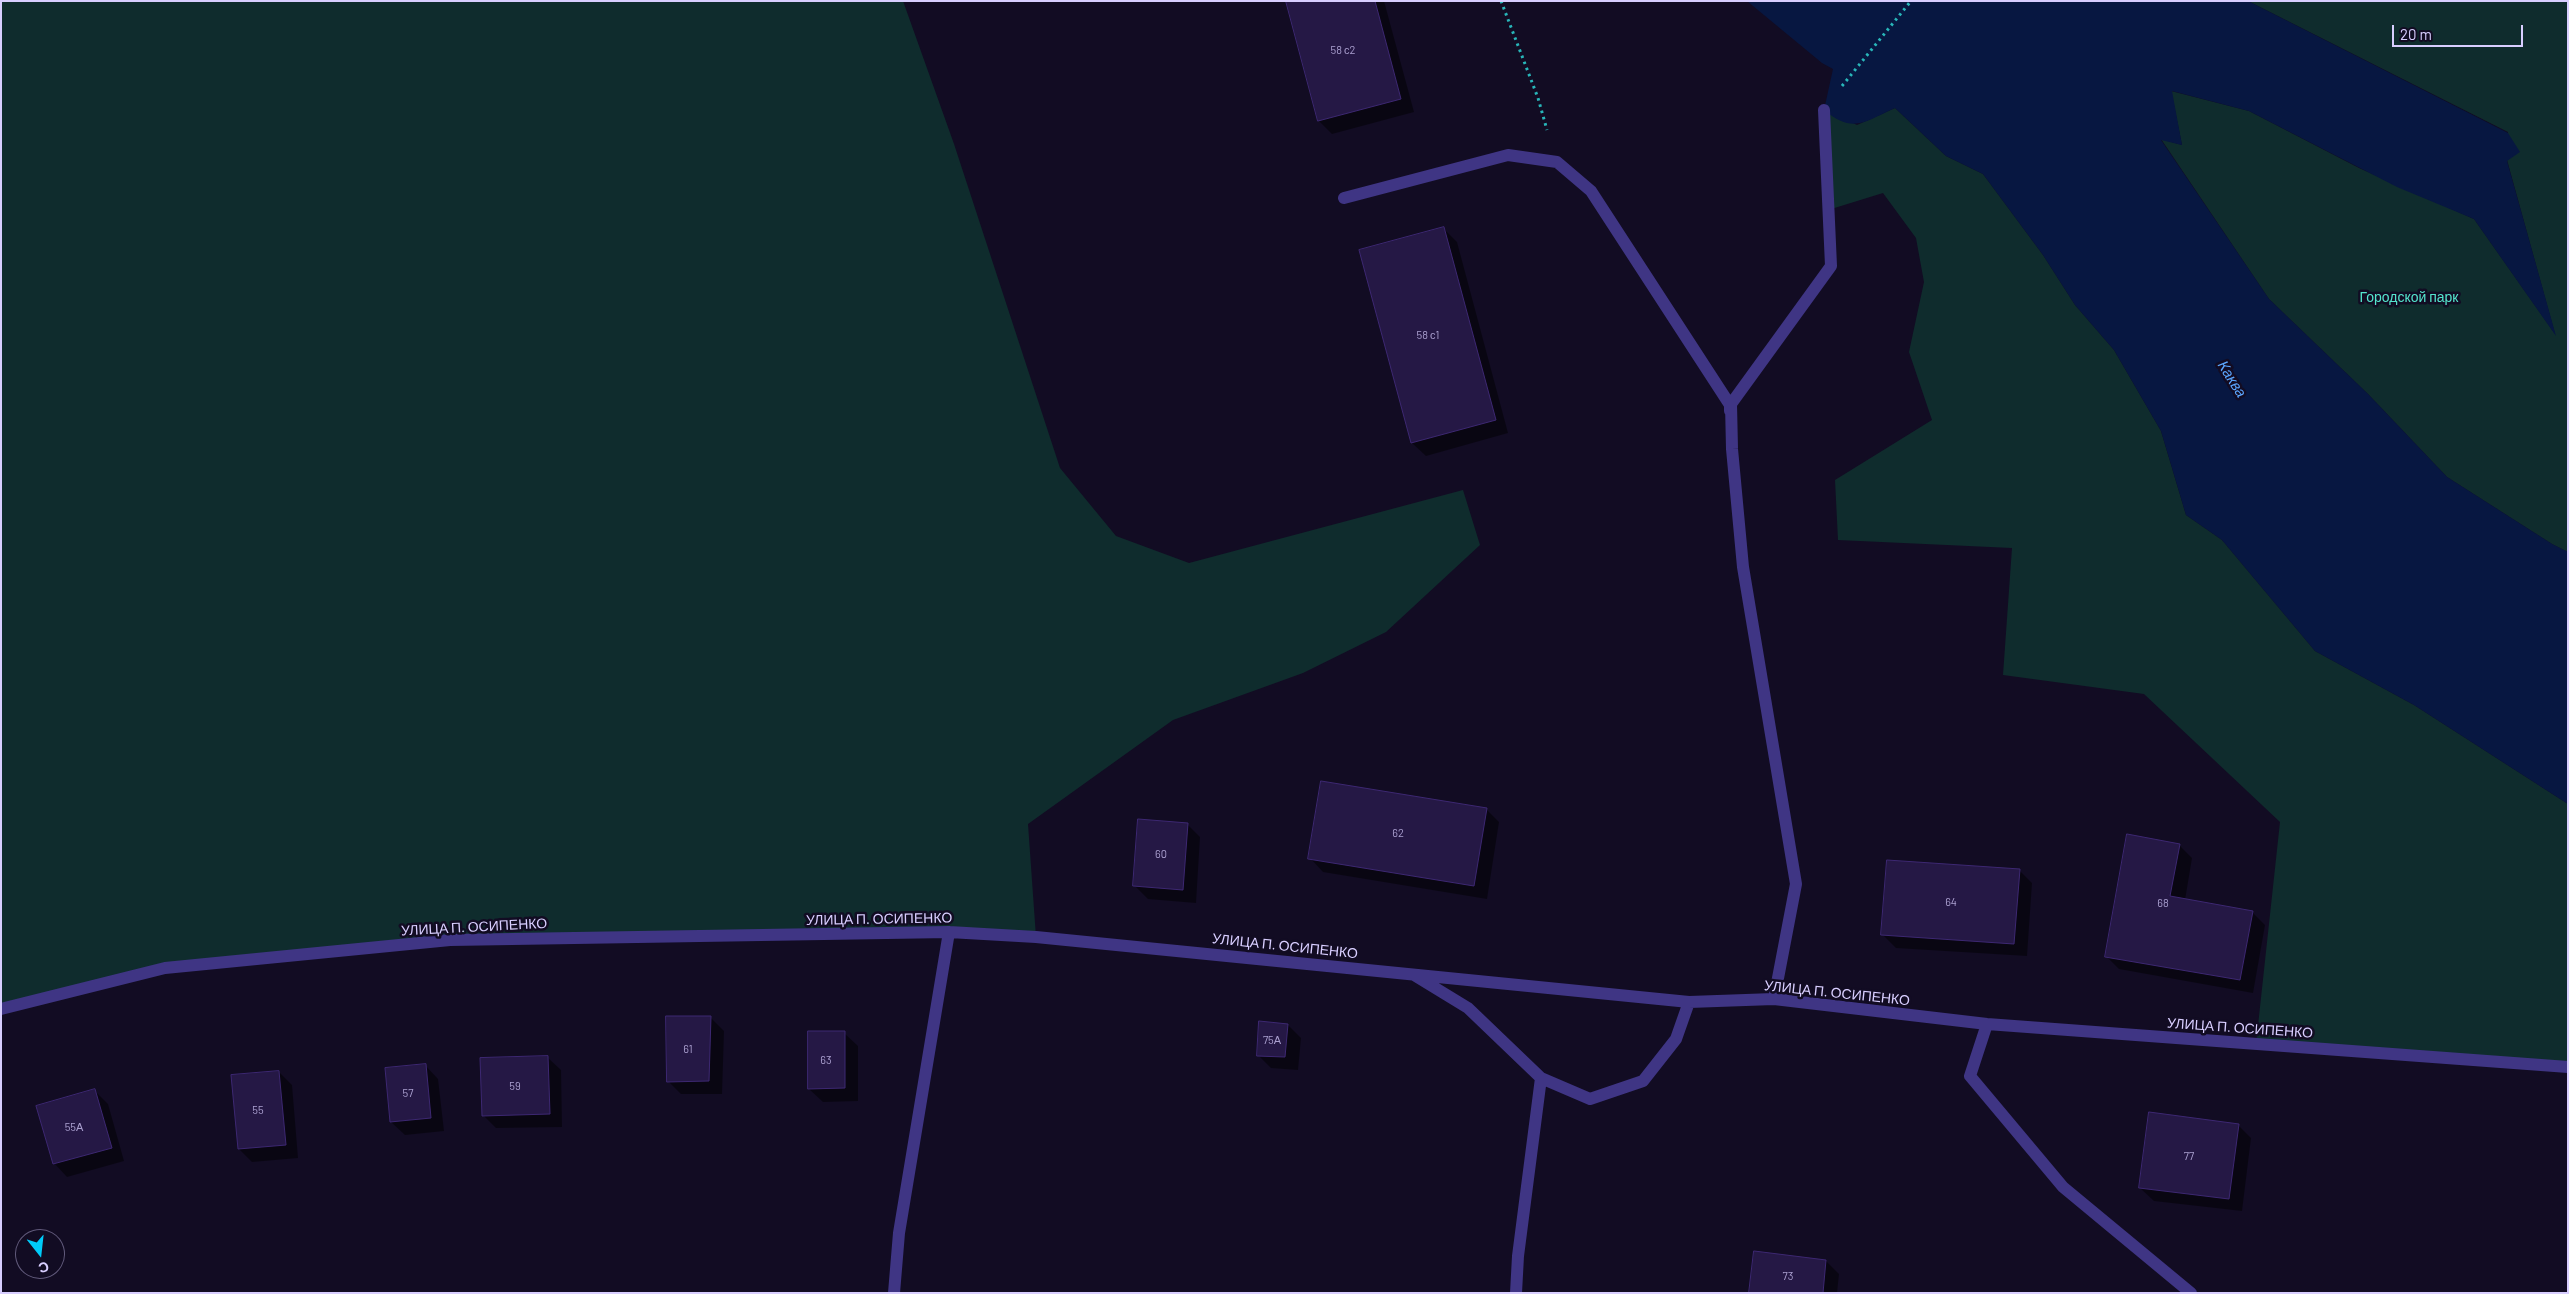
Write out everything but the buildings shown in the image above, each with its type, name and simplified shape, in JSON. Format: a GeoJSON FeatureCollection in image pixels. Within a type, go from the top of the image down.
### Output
{"type":"FeatureCollection","features":[{"type":"Feature","properties":{"kind":"street"},"geometry":{"type":"LineString","coordinates":[[1732,449],[1731,404],[1831,266],[1824,110]]}},
{"type":"Feature","properties":{"kind":"street"},"geometry":{"type":"LineString","coordinates":[[1344,198],[1508,155],[1557,162],[1591,192],[1730,404],[1732,449],[1743,567],[1796,884],[1774,999]]}},
{"type":"Feature","properties":{"kind":"street"},"geometry":{"type":"LineString","coordinates":[[894,1293],[899,1233],[949,932]]}},
{"type":"Feature","properties":{"kind":"street","name":"УЛИЦА П. ОСИПЕНКО"},"geometry":{"type":"LineString","coordinates":[[1,1009],[165,968],[450,940],[949,932],[1046,938],[1689,1002],[1774,999],[1987,1024],[2568,1067]]}},
{"type":"Feature","properties":{"kind":"street"},"geometry":{"type":"LineString","coordinates":[[1412,973],[1468,1008],[1541,1078],[1590,1099],[1643,1081],[1676,1039],[1689,1002]]}},
{"type":"Feature","properties":{"kind":"street"},"geometry":{"type":"LineString","coordinates":[[1987,1024],[1970,1076],[2063,1187],[2191,1293]]}},
{"type":"Feature","properties":{"kind":"street"},"geometry":{"type":"LineString","coordinates":[[1516,1293],[1518,1256],[1541,1078]]}},
{"type":"Feature","properties":{"kind":"path"},"geometry":{"type":"LineString","coordinates":[[1501,1],[1538,98],[1557,162]]}},
{"type":"Feature","properties":{"kind":"path"},"geometry":{"type":"LineString","coordinates":[[1824,110],[1911,1]]}},
{"type":"Feature","properties":{"kind":"green space"},"geometry":{"type":"Polygon","coordinates":[[[1,1],[903,1],[954,144],[1060,468],[1116,536],[1189,563],[1463,490],[1480,545],[1386,632],[1303,673],[1173,720],[1028,824],[1036,937],[450,940],[165,968],[1,1009],[1,1]]]}},
{"type":"Feature","properties":{"kind":"green space","name":"Городской парк"},"geometry":{"type":"Polygon","coordinates":[[[2248,1],[2568,1],[2568,552],[2552,544],[2447,477],[2368,394],[2269,299],[2161,139],[2182,145],[2171,91],[2249,111],[2359,168],[2474,219],[2555,334],[2507,160],[2508,132],[2248,1]]]}},
{"type":"Feature","properties":{"kind":"green space"},"geometry":{"type":"Polygon","coordinates":[[[1895,108],[1946,156],[1983,174],[2043,255],[2075,305],[2114,350],[2161,431],[2186,515],[2222,540],[2315,651],[2414,705],[2568,804],[2568,1067],[2256,1044],[2280,822],[2144,694],[2003,675],[2012,548],[1838,540],[1835,480],[1932,420],[1909,352],[1924,282],[1916,238],[1883,193],[1828,210],[1824,110],[1857,125],[1895,108]]]}},
{"type":"Feature","properties":{"kind":"water","name":"Каква"},"geometry":{"type":"Polygon","coordinates":[[[1747,1],[2248,1],[2508,133],[2520,152],[2507,161],[2556,336],[2474,219],[2397,187],[2249,111],[2172,91],[2182,145],[2161,140],[2269,299],[2368,394],[2447,477],[2552,544],[2568,552],[2568,804],[2414,705],[2315,651],[2222,540],[2186,515],[2161,431],[2114,350],[2075,305],[2043,255],[1983,174],[1946,156],[1895,108],[1867,121],[1851,124],[1843,122],[1824,110],[1833,69],[1822,63],[1747,1]]]}}]}
